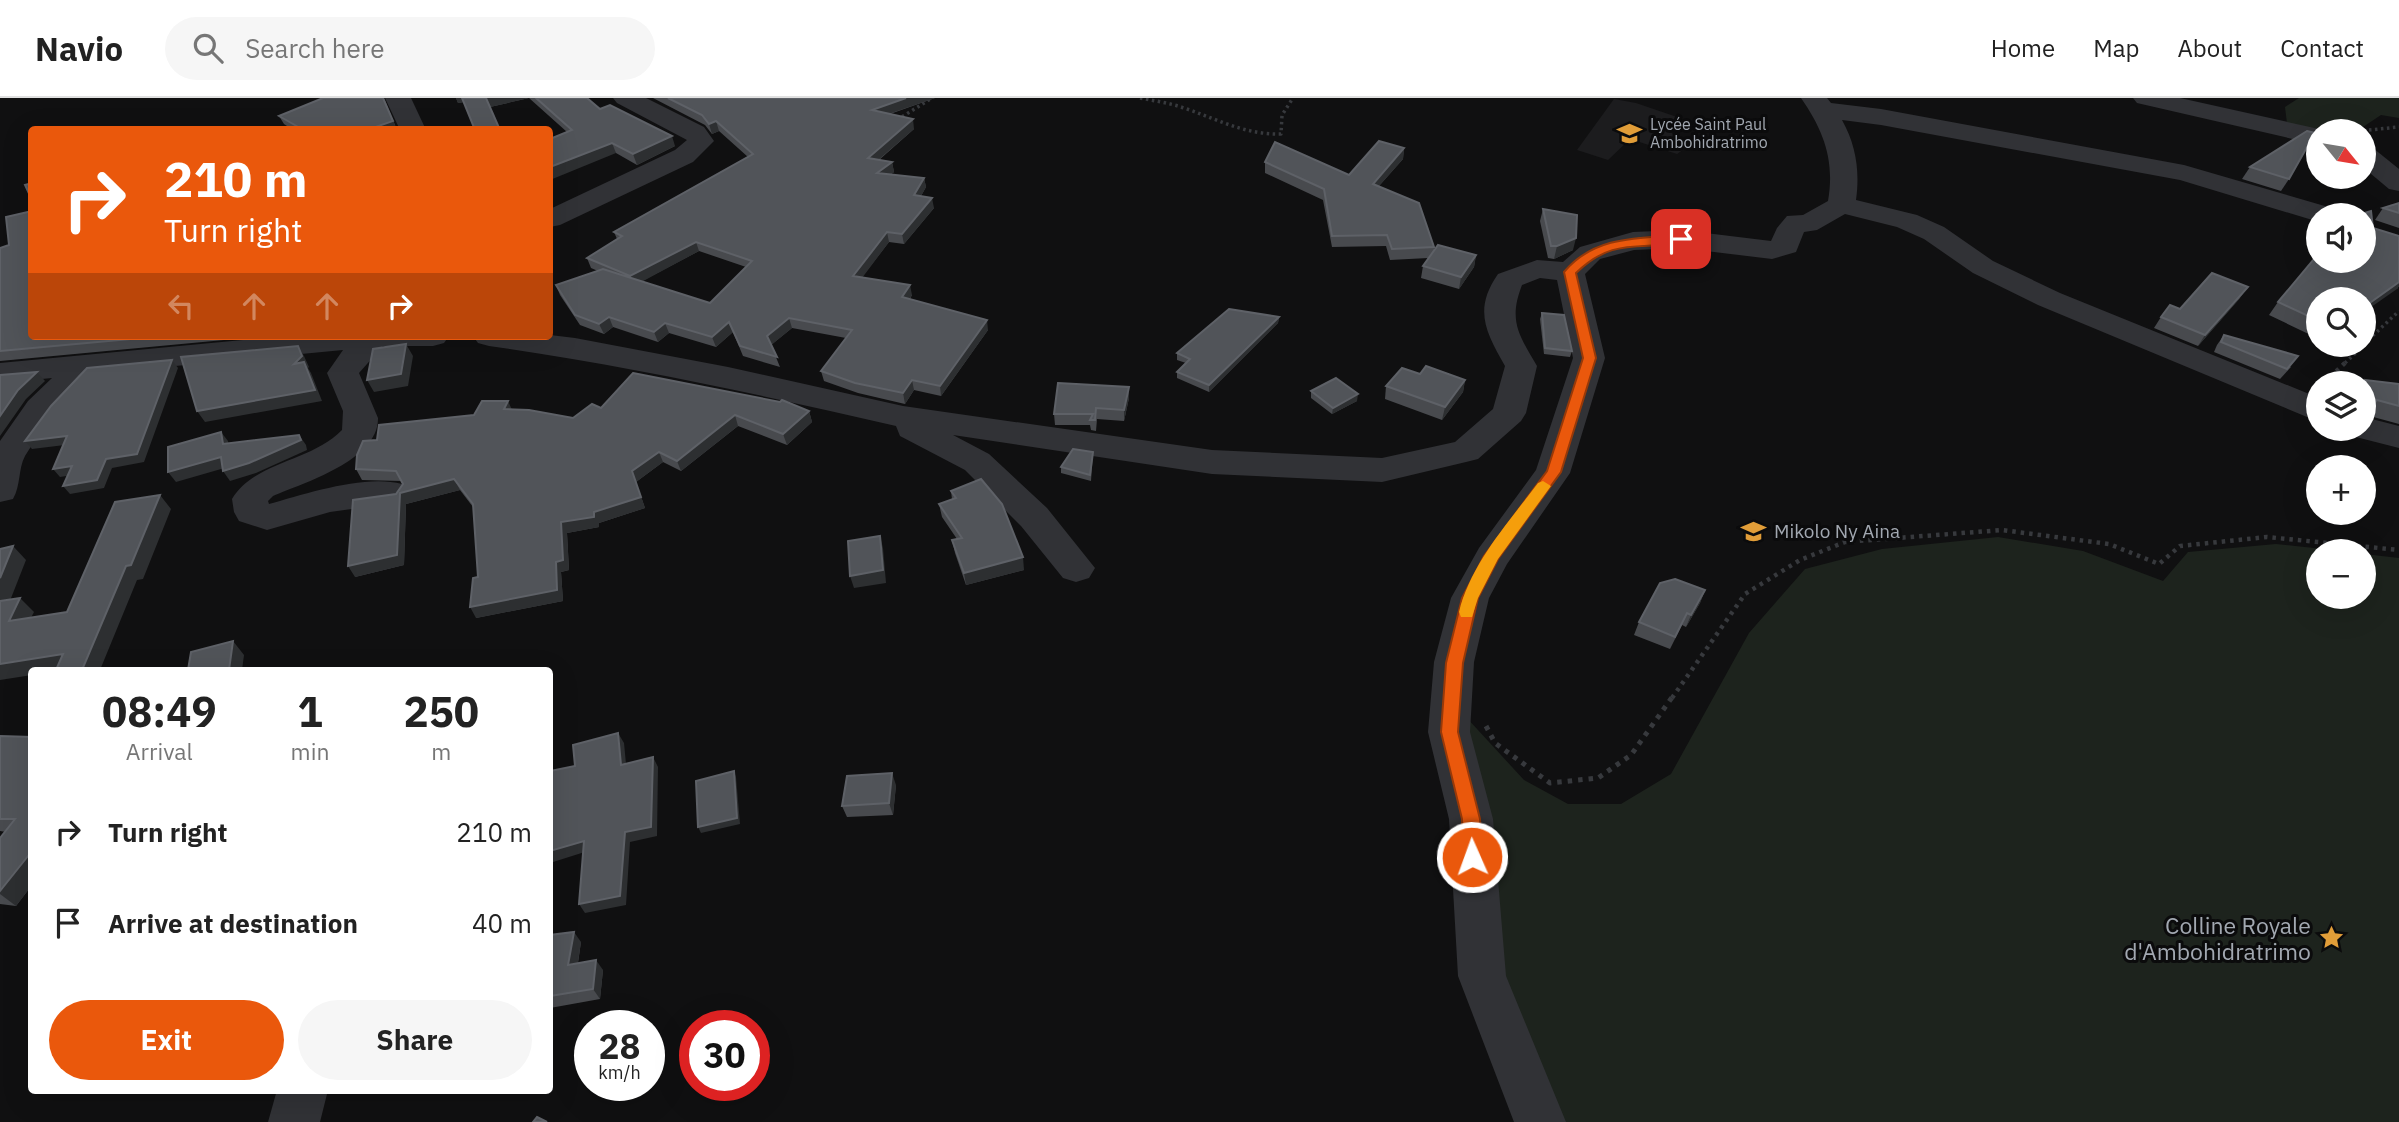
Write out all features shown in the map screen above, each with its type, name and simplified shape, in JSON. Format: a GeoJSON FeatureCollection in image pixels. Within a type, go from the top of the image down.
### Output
{"type":"FeatureCollection","features":[{"type":"Feature","properties":{"kind":"street"},"geometry":{"type":"LineString","coordinates":[[398,98],[411,126]]}},
{"type":"Feature","properties":{"kind":"street"},"geometry":{"type":"LineString","coordinates":[[553,218],[684,156],[701,141],[695,133],[626,98]]}},
{"type":"Feature","properties":{"kind":"street"},"geometry":{"type":"LineString","coordinates":[[2146,98],[2306,134]]}},
{"type":"Feature","properties":{"kind":"street"},"geometry":{"type":"LineString","coordinates":[[1818,104],[1833,125],[1843,154],[1845,184],[1841,205]]}},
{"type":"Feature","properties":{"kind":"street"},"geometry":{"type":"LineString","coordinates":[[1818,104],[2184,173],[2306,209]]}},
{"type":"Feature","properties":{"kind":"street"},"geometry":{"type":"LineString","coordinates":[[2376,164],[2399,183]]}},
{"type":"Feature","properties":{"kind":"street"},"geometry":{"type":"LineString","coordinates":[[518,340],[728,377],[902,417],[1212,461],[1382,470],[1466,451],[1509,413],[1521,366],[1496,322],[1509,280],[1537,269],[1570,272],[1590,253],[1633,242],[1681,239],[1772,250],[1786,246],[1791,228],[1797,222],[1807,224],[1841,205],[1907,221],[1934,233],[1983,267],[2049,299],[2306,406]]}},
{"type":"Feature","properties":{"kind":"street"},"geometry":{"type":"LineString","coordinates":[[1540,1122],[1482,976],[1471,819],[1449,732],[1454,663],[1470,598],[1492,556],[1553,472],[1589,358],[1570,272]]}},
{"type":"Feature","properties":{"kind":"street"},"geometry":{"type":"LineString","coordinates":[[0,373],[344,340]]}},
{"type":"Feature","properties":{"kind":"street"},"geometry":{"type":"LineString","coordinates":[[371,340],[347,364],[343,373],[359,408],[361,425],[352,444],[261,487],[250,499],[252,512],[267,517],[330,500],[388,493]]}},
{"type":"Feature","properties":{"kind":"street"},"geometry":{"type":"LineString","coordinates":[[0,491],[6,458],[40,409],[82,366]]}},
{"type":"Feature","properties":{"kind":"street"},"geometry":{"type":"LineString","coordinates":[[902,417],[915,431],[977,462],[1034,517],[1076,568]]}},
{"type":"Feature","properties":{"kind":"street"},"geometry":{"type":"LineString","coordinates":[[2376,431],[2399,437]]}},
{"type":"Feature","properties":{"kind":"path"},"geometry":{"type":"LineString","coordinates":[[896,120],[932,98]]}},
{"type":"Feature","properties":{"kind":"path"},"geometry":{"type":"LineString","coordinates":[[1140,98],[1185,108],[1213,121],[1263,135],[1281,134],[1282,115],[1293,98]]}},
{"type":"Feature","properties":{"kind":"path"},"geometry":{"type":"LineString","coordinates":[[2376,128],[2399,127]]}},
{"type":"Feature","properties":{"kind":"path"},"geometry":{"type":"LineString","coordinates":[[2376,333],[2399,311]]}},
{"type":"Feature","properties":{"kind":"path"},"geometry":{"type":"LineString","coordinates":[[2336,371],[2351,357]]}},
{"type":"Feature","properties":{"kind":"path"},"geometry":{"type":"LineString","coordinates":[[1483,720],[1495,743],[1549,783],[1598,778],[1631,755],[1745,594],[1800,560],[1845,542],[2002,530],[2109,544],[2160,564],[2180,546],[2267,537],[2399,550]]}},
{"type":"Feature","properties":{"kind":"shaded area"},"geometry":{"type":"Polygon","coordinates":[[[2299,98],[2399,98],[2399,118],[2381,115],[2375,119],[2306,119],[2306,128],[2287,123],[2285,107],[2299,98]]]}},
{"type":"Feature","properties":{"kind":"shaded area","name":"Lycée Saint Paul Ambohidratrimo"},"geometry":{"type":"Polygon","coordinates":[[[1614,99],[1636,103],[1677,117],[1668,128],[1684,149],[1677,154],[1630,139],[1608,160],[1577,150],[1614,99]]]}},
{"type":"Feature","properties":{"kind":"shaded area"},"geometry":{"type":"Polygon","coordinates":[[[1998,537],[2083,551],[2163,581],[2188,552],[2276,544],[2306,547],[2306,609],[2376,609],[2376,555],[2399,558],[2399,1122],[1561,1122],[1499,988],[1466,717],[1524,780],[1568,804],[1621,804],[1671,774],[1749,633],[1805,569],[1882,549],[1998,537]]]}},
{"type":"Feature","properties":{"kind":"building"},"geometry":{"type":"Polygon","coordinates":[[[323,98],[383,98],[393,121],[379,126],[296,126],[279,116],[323,98]]]}},
{"type":"Feature","properties":{"kind":"building"},"geometry":{"type":"Polygon","coordinates":[[[462,98],[486,98],[498,126],[473,126],[462,98]]]}},
{"type":"Feature","properties":{"kind":"building"},"geometry":{"type":"Polygon","coordinates":[[[536,98],[587,98],[600,109],[610,105],[672,136],[633,154],[612,143],[553,166],[553,138],[572,130],[536,98]]]}},
{"type":"Feature","properties":{"kind":"building"},"geometry":{"type":"Polygon","coordinates":[[[668,98],[906,98],[872,110],[913,119],[868,158],[892,162],[877,173],[924,178],[914,195],[932,198],[902,234],[887,232],[853,276],[910,285],[902,297],[987,320],[940,386],[912,380],[903,393],[855,383],[821,371],[852,330],[789,318],[767,336],[777,357],[740,346],[729,322],[712,337],[665,323],[654,332],[609,317],[599,324],[575,315],[556,285],[603,269],[710,303],[752,261],[696,242],[630,276],[587,258],[622,236],[614,232],[753,154],[716,121],[709,124],[702,115],[668,98]]]}},
{"type":"Feature","properties":{"kind":"building"},"geometry":{"type":"Polygon","coordinates":[[[2306,132],[2306,149],[2289,179],[2250,167],[2306,132]]]}},
{"type":"Feature","properties":{"kind":"building"},"geometry":{"type":"Polygon","coordinates":[[[1379,141],[1404,148],[1373,184],[1419,203],[1434,247],[1392,249],[1387,235],[1332,236],[1324,189],[1265,162],[1275,142],[1349,175],[1379,141]]]}},
{"type":"Feature","properties":{"kind":"building"},"geometry":{"type":"Polygon","coordinates":[[[2399,203],[2399,213],[2383,208],[2399,203]]]}},
{"type":"Feature","properties":{"kind":"building"},"geometry":{"type":"Polygon","coordinates":[[[1543,209],[1577,215],[1576,238],[1551,246],[1543,209]]]}},
{"type":"Feature","properties":{"kind":"building"},"geometry":{"type":"Polygon","coordinates":[[[28,212],[28,340],[120,340],[0,351],[0,248],[9,245],[6,217],[28,212]]]}},
{"type":"Feature","properties":{"kind":"building"},"geometry":{"type":"Polygon","coordinates":[[[2376,229],[2399,236],[2399,282],[2376,298],[2376,287],[2306,287],[2306,315],[2278,302],[2306,269],[2306,273],[2376,273],[2376,229]]]}},
{"type":"Feature","properties":{"kind":"building"},"geometry":{"type":"Polygon","coordinates":[[[1438,245],[1476,255],[1461,277],[1423,266],[1438,245]]]}},
{"type":"Feature","properties":{"kind":"building"},"geometry":{"type":"Polygon","coordinates":[[[2212,273],[2248,287],[2205,335],[2161,317],[2170,305],[2180,309],[2212,273]]]}},
{"type":"Feature","properties":{"kind":"building"},"geometry":{"type":"Polygon","coordinates":[[[1229,309],[1279,317],[1209,385],[1177,372],[1190,359],[1177,353],[1229,309]]]}},
{"type":"Feature","properties":{"kind":"building"},"geometry":{"type":"Polygon","coordinates":[[[1542,313],[1564,315],[1572,351],[1545,348],[1542,313]]]}},
{"type":"Feature","properties":{"kind":"building"},"geometry":{"type":"Polygon","coordinates":[[[2224,335],[2298,356],[2287,369],[2221,342],[2224,335]]]}},
{"type":"Feature","properties":{"kind":"building"},"geometry":{"type":"Polygon","coordinates":[[[406,344],[401,374],[367,380],[373,349],[406,344]]]}},
{"type":"Feature","properties":{"kind":"building"},"geometry":{"type":"Polygon","coordinates":[[[298,346],[302,356],[294,364],[304,362],[315,390],[197,411],[181,357],[298,346]]]}},
{"type":"Feature","properties":{"kind":"building"},"geometry":{"type":"Polygon","coordinates":[[[172,360],[137,454],[106,459],[97,480],[63,486],[72,466],[53,469],[67,436],[25,441],[51,406],[87,368],[172,360]]]}},
{"type":"Feature","properties":{"kind":"building"},"geometry":{"type":"Polygon","coordinates":[[[1426,366],[1465,380],[1445,407],[1386,386],[1402,368],[1420,374],[1426,366]]]}},
{"type":"Feature","properties":{"kind":"building"},"geometry":{"type":"Polygon","coordinates":[[[37,372],[18,390],[0,416],[0,375],[37,372]]]}},
{"type":"Feature","properties":{"kind":"building"},"geometry":{"type":"Polygon","coordinates":[[[633,373],[780,402],[782,400],[809,411],[783,434],[735,415],[677,461],[659,452],[632,471],[641,497],[594,512],[594,517],[561,522],[563,560],[556,562],[557,590],[470,607],[473,578],[478,577],[473,504],[454,479],[400,493],[397,555],[348,566],[353,500],[396,494],[403,484],[396,471],[356,469],[357,455],[363,441],[377,440],[379,425],[474,415],[482,401],[508,401],[504,409],[529,410],[573,418],[592,404],[601,408],[633,373]]]}},
{"type":"Feature","properties":{"kind":"building"},"geometry":{"type":"Polygon","coordinates":[[[1336,378],[1358,394],[1333,408],[1311,391],[1336,378]]]}},
{"type":"Feature","properties":{"kind":"building"},"geometry":{"type":"Polygon","coordinates":[[[2376,381],[2399,384],[2399,406],[2377,400],[2376,381]]]}},
{"type":"Feature","properties":{"kind":"building"},"geometry":{"type":"Polygon","coordinates":[[[1058,383],[1129,387],[1124,410],[1096,408],[1095,420],[1090,420],[1093,414],[1054,414],[1058,383]]]}},
{"type":"Feature","properties":{"kind":"building"},"geometry":{"type":"Polygon","coordinates":[[[221,432],[223,444],[299,435],[301,440],[249,463],[223,471],[221,457],[168,472],[168,447],[221,432]]]}},
{"type":"Feature","properties":{"kind":"building"},"geometry":{"type":"Polygon","coordinates":[[[1073,449],[1093,452],[1090,475],[1061,467],[1073,449]]]}},
{"type":"Feature","properties":{"kind":"building"},"geometry":{"type":"Polygon","coordinates":[[[981,479],[1002,504],[1023,557],[964,573],[952,540],[962,538],[939,504],[956,498],[951,491],[981,479]]]}},
{"type":"Feature","properties":{"kind":"building"},"geometry":{"type":"Polygon","coordinates":[[[160,495],[131,565],[126,566],[83,667],[57,667],[63,654],[0,664],[0,601],[20,598],[9,621],[67,612],[115,502],[160,495]]]}},
{"type":"Feature","properties":{"kind":"building"},"geometry":{"type":"Polygon","coordinates":[[[880,536],[883,570],[850,576],[848,541],[880,536]]]}},
{"type":"Feature","properties":{"kind":"building"},"geometry":{"type":"Polygon","coordinates":[[[13,546],[0,578],[0,549],[13,546]]]}},
{"type":"Feature","properties":{"kind":"building"},"geometry":{"type":"Polygon","coordinates":[[[1675,579],[1705,590],[1691,615],[1687,613],[1675,637],[1639,622],[1660,583],[1675,579]]]}},
{"type":"Feature","properties":{"kind":"building"},"geometry":{"type":"Polygon","coordinates":[[[233,641],[229,667],[188,667],[191,652],[233,641]]]}},
{"type":"Feature","properties":{"kind":"building"},"geometry":{"type":"Polygon","coordinates":[[[618,733],[621,765],[653,757],[651,827],[625,832],[620,896],[579,904],[584,841],[553,850],[553,770],[575,766],[573,745],[618,733]]]}},
{"type":"Feature","properties":{"kind":"building"},"geometry":{"type":"Polygon","coordinates":[[[0,736],[28,737],[28,856],[0,891],[0,838],[15,819],[0,819],[0,736]]]}},
{"type":"Feature","properties":{"kind":"building"},"geometry":{"type":"Polygon","coordinates":[[[734,771],[737,818],[698,827],[696,781],[734,771]]]}},
{"type":"Feature","properties":{"kind":"building"},"geometry":{"type":"Polygon","coordinates":[[[892,773],[889,803],[842,806],[847,776],[892,773]]]}},
{"type":"Feature","properties":{"kind":"building"},"geometry":{"type":"Polygon","coordinates":[[[574,932],[568,965],[596,960],[593,989],[553,996],[553,935],[574,932]]]}},
{"type":"Feature","properties":{"kind":"building"},"geometry":{"type":"Polygon","coordinates":[[[537,1117],[547,1122],[533,1122],[537,1117]]]}},
{"type":"Feature","properties":{"kind":"slow traffic"},"geometry":{"type":"LineString","coordinates":[[1467,612],[1470,598],[1492,556],[1543,486]]}},
{"type":"Feature","properties":{"kind":"place","name":"Lycée Saint Paul Ambohidratrimo"},"geometry":{"type":"Point","coordinates":[1630,133]}},
{"type":"Feature","properties":{"kind":"place","name":"Mikolo Ny Aina"},"geometry":{"type":"Point","coordinates":[1754,531]}},
{"type":"Feature","properties":{"kind":"place","name":"Colline Royale d'Ambohidratrimo"},"geometry":{"type":"Point","coordinates":[2331,938]}},
{"type":"Feature","properties":{"kind":"route"},"geometry":{"type":"LineString","coordinates":[[1472,857],[1471,819],[1449,732],[1454,663],[1470,598],[1492,556],[1553,472],[1589,358],[1570,272],[1590,253],[1633,242],[1681,239]]}}]}
